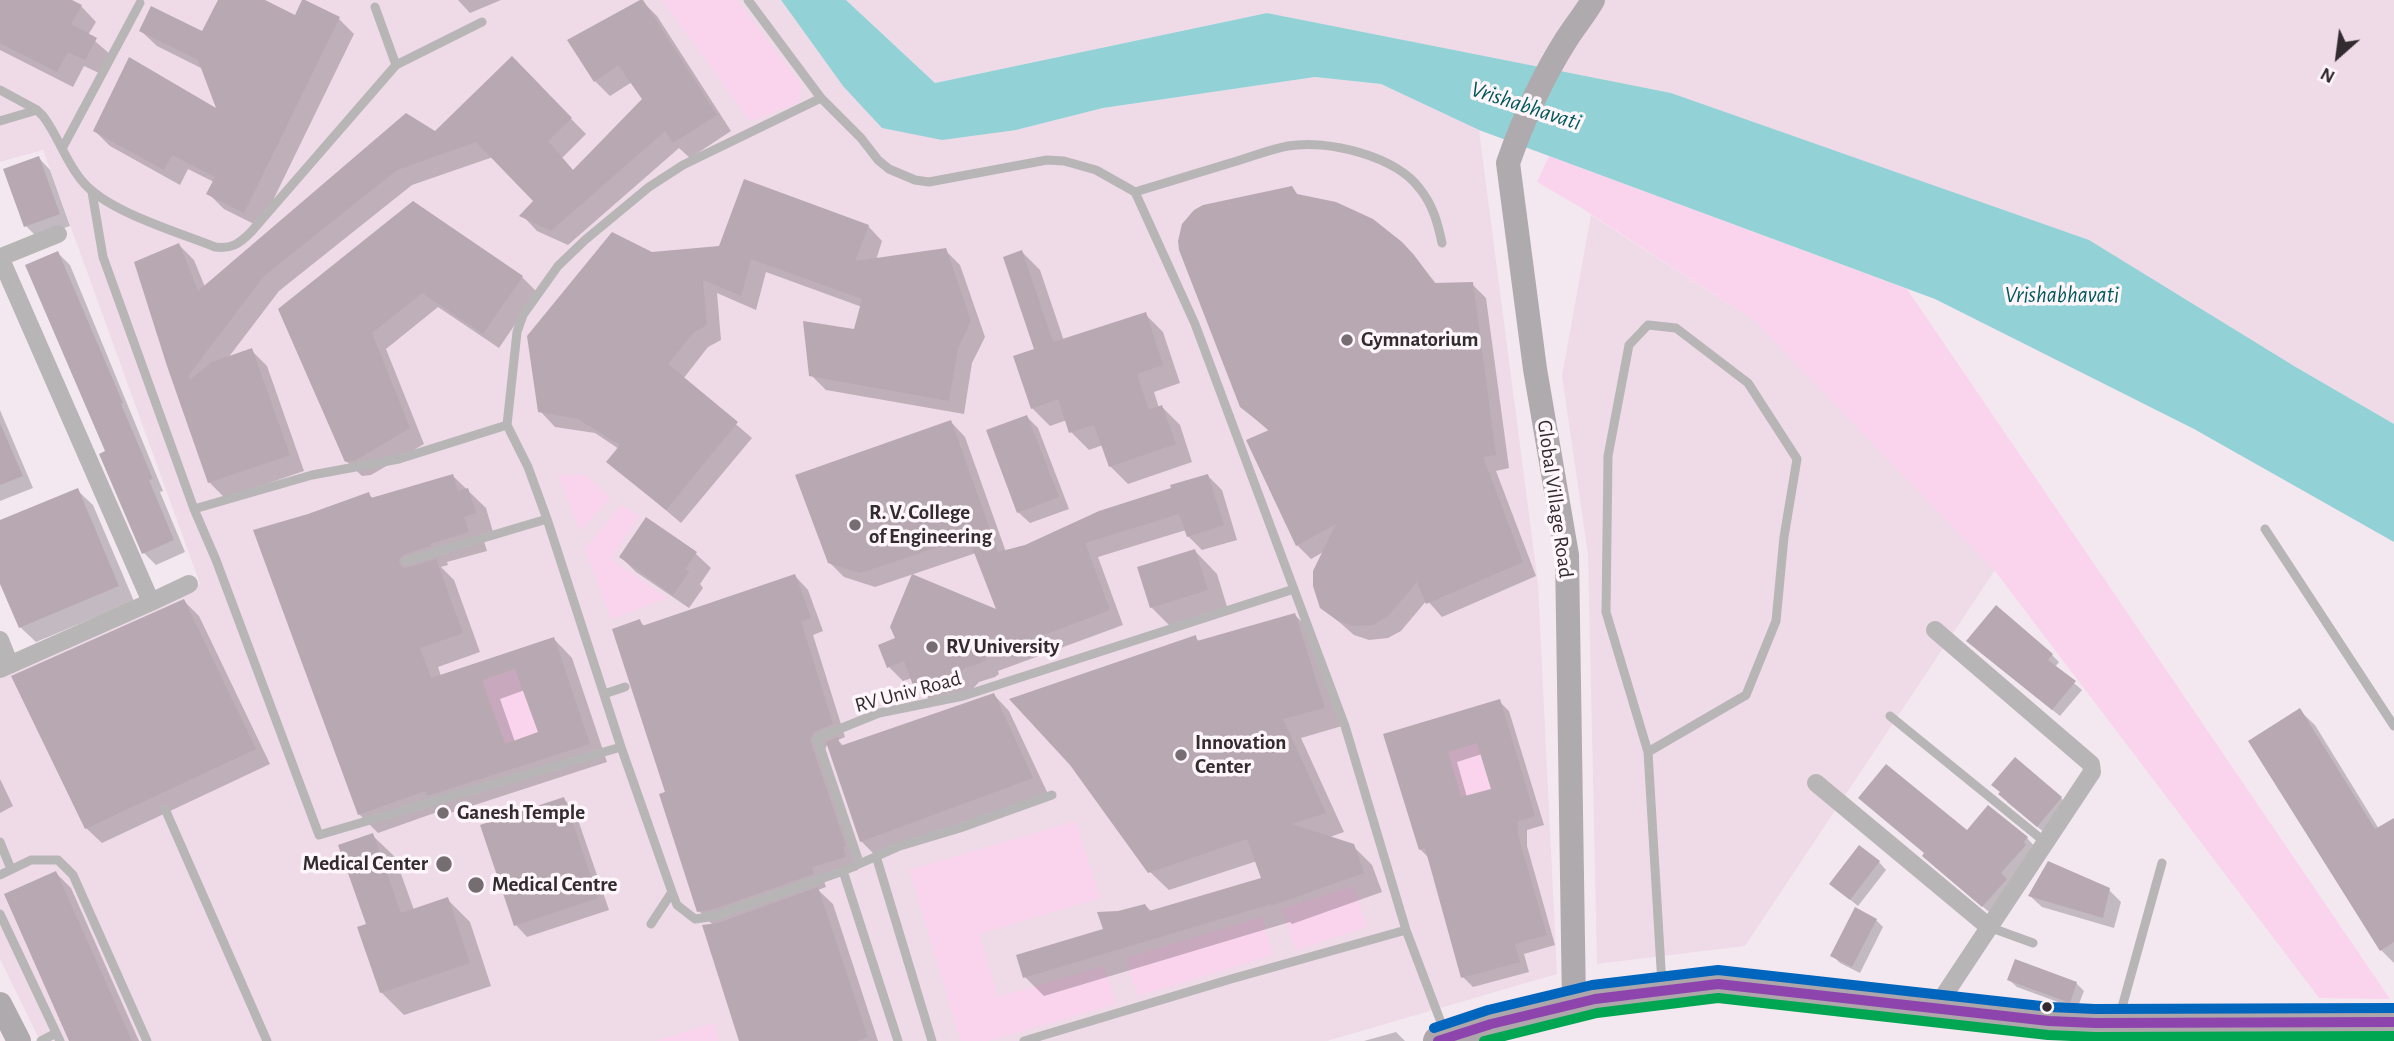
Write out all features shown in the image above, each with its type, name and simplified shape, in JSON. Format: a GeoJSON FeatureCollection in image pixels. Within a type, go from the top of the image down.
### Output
{"type":"FeatureCollection","features":[{"type":"Feature","properties":{"kind":"highway"},"geometry":{"type":"LineString","coordinates":[[1443,1040],[1490,1024],[1595,999],[1718,984],[2103,1029],[2394,1022]]}},
{"type":"Feature","properties":{"kind":"street","name":"Global Village Road"},"geometry":{"type":"LineString","coordinates":[[1574,1004],[1567,555],[1535,369],[1508,163],[1518,132],[1566,39],[1589,8],[1604,0]]}},
{"type":"Feature","properties":{"kind":"street"},"geometry":{"type":"LineString","coordinates":[[58,233],[0,257],[151,602]]}},
{"type":"Feature","properties":{"kind":"street"},"geometry":{"type":"LineString","coordinates":[[0,640],[5,667],[189,584]]}},
{"type":"Feature","properties":{"kind":"street"},"geometry":{"type":"LineString","coordinates":[[1935,630],[2091,764],[2092,772],[1935,1009]]}},
{"type":"Feature","properties":{"kind":"street"},"geometry":{"type":"LineString","coordinates":[[1816,783],[1989,927]]}},
{"type":"Feature","properties":{"kind":"street"},"geometry":{"type":"LineString","coordinates":[[2,1013],[19,1041]]}},
{"type":"Feature","properties":{"kind":"lane"},"geometry":{"type":"LineString","coordinates":[[748,0],[821,98],[889,169],[915,180],[929,182],[1047,160],[1063,161],[1096,170],[1135,192],[1195,324],[1345,726],[1406,930],[1443,1040]]}},
{"type":"Feature","properties":{"kind":"lane"},"geometry":{"type":"LineString","coordinates":[[63,147],[140,3]]}},
{"type":"Feature","properties":{"kind":"lane"},"geometry":{"type":"LineString","coordinates":[[375,7],[396,65]]}},
{"type":"Feature","properties":{"kind":"lane"},"geometry":{"type":"LineString","coordinates":[[0,90],[37,110],[63,147],[74,170],[92,192],[117,208],[215,247],[228,249],[239,244],[251,232],[396,65],[482,22]]}},
{"type":"Feature","properties":{"kind":"lane"},"geometry":{"type":"LineString","coordinates":[[821,98],[683,165],[649,187],[558,266],[523,315],[517,332],[507,425],[528,467],[547,519],[671,892],[677,905],[685,913],[695,919],[704,919],[842,871],[900,846],[1052,795]]}},
{"type":"Feature","properties":{"kind":"lane"},"geometry":{"type":"LineString","coordinates":[[0,121],[37,110]]}},
{"type":"Feature","properties":{"kind":"lane"},"geometry":{"type":"LineString","coordinates":[[1135,192],[1289,146],[1322,144],[1354,151],[1402,172],[1420,187],[1437,222],[1442,243]]}},
{"type":"Feature","properties":{"kind":"lane"},"geometry":{"type":"LineString","coordinates":[[92,192],[103,257],[194,509],[216,560],[319,835],[621,747]]}},
{"type":"Feature","properties":{"kind":"lane"},"geometry":{"type":"LineString","coordinates":[[1648,752],[1746,695],[1776,621],[1784,537],[1797,459],[1748,383],[1676,328],[1648,325],[1629,345],[1608,456],[1606,612],[1648,752],[1662,991]]}},
{"type":"Feature","properties":{"kind":"lane"},"geometry":{"type":"LineString","coordinates":[[194,509],[312,475],[399,458],[507,425]]}},
{"type":"Feature","properties":{"kind":"lane"},"geometry":{"type":"LineString","coordinates":[[407,561],[547,519]]}},
{"type":"Feature","properties":{"kind":"lane"},"geometry":{"type":"LineString","coordinates":[[2265,529],[2394,726]]}},
{"type":"Feature","properties":{"kind":"lane","name":"RV Univ Road"},"geometry":{"type":"LineString","coordinates":[[859,862],[817,738],[879,713],[963,696],[1293,589]]}},
{"type":"Feature","properties":{"kind":"lane"},"geometry":{"type":"LineString","coordinates":[[604,694],[625,687]]}},
{"type":"Feature","properties":{"kind":"lane"},"geometry":{"type":"LineString","coordinates":[[1890,716],[2045,842]]}},
{"type":"Feature","properties":{"kind":"lane"},"geometry":{"type":"LineString","coordinates":[[165,809],[267,1041]]}},
{"type":"Feature","properties":{"kind":"lane"},"geometry":{"type":"LineString","coordinates":[[0,842],[11,869]]}},
{"type":"Feature","properties":{"kind":"lane"},"geometry":{"type":"LineString","coordinates":[[876,856],[932,1041]]}},
{"type":"Feature","properties":{"kind":"lane"},"geometry":{"type":"LineString","coordinates":[[0,875],[31,860],[58,860],[73,876],[147,1041]]}},
{"type":"Feature","properties":{"kind":"lane"},"geometry":{"type":"LineString","coordinates":[[2103,1029],[2162,863]]}},
{"type":"Feature","properties":{"kind":"lane"},"geometry":{"type":"LineString","coordinates":[[842,871],[898,1041]]}},
{"type":"Feature","properties":{"kind":"lane"},"geometry":{"type":"LineString","coordinates":[[651,924],[671,892]]}},
{"type":"Feature","properties":{"kind":"lane"},"geometry":{"type":"LineString","coordinates":[[0,914],[58,1037],[41,1041]]}},
{"type":"Feature","properties":{"kind":"lane"},"geometry":{"type":"LineString","coordinates":[[1989,927],[2033,943]]}},
{"type":"Feature","properties":{"kind":"lane"},"geometry":{"type":"LineString","coordinates":[[1024,1041],[1406,930]]}},
{"type":"Feature","properties":{"kind":"shaded area","name":"R. V. College of Engineering"},"geometry":{"type":"Polygon","coordinates":[[[0,0],[781,0],[843,86],[1016,130],[1103,108],[1315,77],[1381,84],[1479,130],[1538,583],[1557,974],[1327,1041],[40,1041],[0,959],[0,673],[200,584],[43,150],[0,162],[0,0]]]}},
{"type":"Feature","properties":{"kind":"shaded area"},"geometry":{"type":"Polygon","coordinates":[[[662,0],[737,0],[802,86],[798,103],[750,121],[662,0]]]}},
{"type":"Feature","properties":{"kind":"shaded area"},"geometry":{"type":"Polygon","coordinates":[[[846,0],[2394,0],[2394,424],[2294,366],[1671,94],[1267,13],[935,83],[846,0]]]}},
{"type":"Feature","properties":{"kind":"shaded area"},"geometry":{"type":"Polygon","coordinates":[[[1549,156],[1907,289],[2390,999],[2319,998],[1995,571],[1755,321],[1537,182],[1549,156]]]}},
{"type":"Feature","properties":{"kind":"shaded area"},"geometry":{"type":"Polygon","coordinates":[[[1591,215],[1755,321],[1995,570],[1745,946],[1597,964],[1588,555],[1562,376],[1591,215]]]}},
{"type":"Feature","properties":{"kind":"shaded area"},"geometry":{"type":"Polygon","coordinates":[[[558,475],[586,475],[610,498],[580,531],[558,475]]]}},
{"type":"Feature","properties":{"kind":"shaded area"},"geometry":{"type":"Polygon","coordinates":[[[621,505],[639,516],[610,559],[667,598],[611,619],[585,549],[621,505]]]}},
{"type":"Feature","properties":{"kind":"shaded area"},"geometry":{"type":"Polygon","coordinates":[[[515,669],[538,732],[505,744],[482,680],[515,669]]]}},
{"type":"Feature","properties":{"kind":"shaded area"},"geometry":{"type":"Polygon","coordinates":[[[1477,743],[1491,789],[1443,803],[1435,776],[1453,771],[1448,752],[1477,743]]]}},
{"type":"Feature","properties":{"kind":"shaded area"},"geometry":{"type":"Polygon","coordinates":[[[1076,821],[1100,898],[979,934],[998,997],[1104,966],[1116,1004],[988,1041],[961,1041],[909,870],[1076,821]]]}},
{"type":"Feature","properties":{"kind":"shaded area"},"geometry":{"type":"Polygon","coordinates":[[[1353,886],[1367,927],[1296,950],[1282,909],[1353,886]]]}},
{"type":"Feature","properties":{"kind":"shaded area"},"geometry":{"type":"Polygon","coordinates":[[[1262,917],[1273,955],[1138,996],[1126,958],[1262,917]]]}},
{"type":"Feature","properties":{"kind":"shaded area"},"geometry":{"type":"Polygon","coordinates":[[[714,1023],[719,1041],[655,1041],[714,1023]]]}},
{"type":"Feature","properties":{"kind":"water","name":"Vrishabhavati"},"geometry":{"type":"Polygon","coordinates":[[[781,0],[846,0],[935,83],[1267,13],[1671,93],[2089,240],[2394,424],[2394,542],[2194,429],[1935,299],[1479,130],[1381,84],[1315,77],[1103,108],[1016,130],[942,140],[882,128],[843,86],[781,0]]]}},
{"type":"Feature","properties":{"kind":"building"},"geometry":{"type":"Polygon","coordinates":[[[0,0],[72,0],[82,5],[71,24],[97,38],[85,60],[68,52],[57,72],[0,43],[0,0]]]}},
{"type":"Feature","properties":{"kind":"building"},"geometry":{"type":"Polygon","coordinates":[[[218,0],[265,0],[295,15],[302,0],[305,0],[340,17],[244,213],[206,194],[215,177],[172,155],[164,170],[93,131],[129,57],[216,108],[198,60],[139,31],[151,6],[202,31],[218,0]]]}},
{"type":"Feature","properties":{"kind":"building"},"geometry":{"type":"Polygon","coordinates":[[[643,0],[717,115],[673,143],[665,131],[551,231],[519,216],[533,201],[476,142],[397,170],[264,276],[188,376],[191,379],[212,362],[252,348],[290,455],[208,483],[134,262],[179,243],[198,291],[406,113],[435,131],[512,56],[572,118],[548,141],[573,170],[642,99],[618,65],[594,82],[567,40],[643,0]]]}},
{"type":"Feature","properties":{"kind":"building"},"geometry":{"type":"Polygon","coordinates":[[[39,156],[60,214],[24,227],[3,169],[39,156]]]}},
{"type":"Feature","properties":{"kind":"building"},"geometry":{"type":"Polygon","coordinates":[[[744,179],[869,225],[855,261],[946,248],[971,321],[958,348],[949,401],[809,376],[803,321],[854,329],[862,299],[751,259],[741,296],[703,280],[707,325],[694,332],[668,364],[738,422],[666,510],[606,462],[620,445],[578,419],[538,412],[527,336],[612,232],[652,252],[719,246],[744,179]]]}},
{"type":"Feature","properties":{"kind":"building"},"geometry":{"type":"Polygon","coordinates":[[[1292,186],[1297,194],[1336,202],[1373,219],[1402,242],[1434,283],[1473,282],[1496,455],[1483,457],[1523,562],[1426,604],[1417,582],[1387,617],[1373,625],[1354,626],[1338,621],[1320,608],[1313,586],[1313,571],[1336,524],[1296,546],[1246,440],[1269,430],[1240,407],[1179,250],[1182,224],[1194,210],[1203,205],[1292,186]]]}},
{"type":"Feature","properties":{"kind":"building"},"geometry":{"type":"Polygon","coordinates":[[[413,201],[523,276],[483,334],[422,293],[372,333],[410,428],[356,460],[345,462],[278,309],[413,201]]]}},
{"type":"Feature","properties":{"kind":"building"},"geometry":{"type":"Polygon","coordinates":[[[1022,250],[1053,342],[1146,312],[1163,365],[1137,374],[1149,410],[1162,405],[1176,444],[1109,467],[1094,425],[1069,433],[1058,399],[1031,409],[1013,356],[1034,349],[1003,257],[1022,250]]]}},
{"type":"Feature","properties":{"kind":"building"},"geometry":{"type":"Polygon","coordinates":[[[58,251],[123,403],[121,404],[153,479],[149,480],[174,540],[142,554],[99,454],[105,451],[25,265],[58,251]]]}},
{"type":"Feature","properties":{"kind":"building"},"geometry":{"type":"Polygon","coordinates":[[[1027,415],[1059,497],[1017,513],[986,430],[1027,415]]]}},
{"type":"Feature","properties":{"kind":"building"},"geometry":{"type":"Polygon","coordinates":[[[951,420],[998,552],[1025,545],[1099,511],[1208,474],[1224,525],[1187,537],[1179,514],[1085,543],[1110,610],[985,657],[986,660],[965,668],[950,683],[934,680],[913,685],[904,661],[887,668],[878,645],[895,638],[890,627],[912,574],[996,609],[968,537],[860,573],[828,563],[795,475],[951,420]]]}},
{"type":"Feature","properties":{"kind":"building"},"geometry":{"type":"Polygon","coordinates":[[[0,423],[23,476],[0,485],[0,423]]]}},
{"type":"Feature","properties":{"kind":"building"},"geometry":{"type":"Polygon","coordinates":[[[453,474],[458,491],[468,488],[476,513],[464,517],[469,532],[430,544],[431,546],[403,555],[399,560],[405,568],[436,559],[463,633],[420,648],[431,678],[554,637],[590,744],[427,796],[425,791],[358,815],[253,530],[369,492],[371,498],[453,474]],[[515,669],[482,680],[505,744],[538,732],[515,669]]]}},
{"type":"Feature","properties":{"kind":"building"},"geometry":{"type":"Polygon","coordinates":[[[78,488],[119,586],[19,628],[0,584],[0,520],[78,488]]]}},
{"type":"Feature","properties":{"kind":"building"},"geometry":{"type":"Polygon","coordinates":[[[646,517],[697,552],[685,569],[689,572],[673,595],[619,557],[646,517]]]}},
{"type":"Feature","properties":{"kind":"building"},"geometry":{"type":"Polygon","coordinates":[[[1195,549],[1208,590],[1150,608],[1137,567],[1195,549]]]}},
{"type":"Feature","properties":{"kind":"building"},"geometry":{"type":"Polygon","coordinates":[[[795,574],[811,618],[801,621],[833,724],[814,732],[810,740],[846,846],[843,847],[846,857],[812,867],[814,874],[714,909],[697,912],[659,794],[665,792],[612,629],[640,619],[642,626],[795,574]]]}},
{"type":"Feature","properties":{"kind":"building"},"geometry":{"type":"Polygon","coordinates":[[[184,599],[256,749],[85,829],[11,676],[184,599]]]}},
{"type":"Feature","properties":{"kind":"building"},"geometry":{"type":"Polygon","coordinates":[[[1996,605],[2053,654],[2048,660],[2076,681],[2052,710],[1966,641],[1996,605]]]}},
{"type":"Feature","properties":{"kind":"building","name":"Innovation Center"},"geometry":{"type":"Polygon","coordinates":[[[1295,613],[1325,708],[1283,719],[1326,813],[1292,824],[1354,844],[1364,873],[1271,906],[1023,978],[1016,955],[1103,929],[1097,912],[1118,911],[1145,904],[1149,911],[1261,878],[1247,839],[1148,873],[1070,765],[1009,699],[1196,635],[1197,641],[1295,613]]]}},
{"type":"Feature","properties":{"kind":"building"},"geometry":{"type":"Polygon","coordinates":[[[994,693],[1033,778],[860,842],[826,742],[838,737],[840,746],[994,693]]]}},
{"type":"Feature","properties":{"kind":"building"},"geometry":{"type":"Polygon","coordinates":[[[1500,699],[1535,816],[1518,821],[1518,835],[1547,935],[1515,944],[1520,962],[1461,978],[1425,848],[1419,850],[1383,734],[1500,699]],[[1477,743],[1448,752],[1461,797],[1491,789],[1477,743]]]}},
{"type":"Feature","properties":{"kind":"building"},"geometry":{"type":"Polygon","coordinates":[[[2300,708],[2375,829],[2394,818],[2394,942],[2380,951],[2248,741],[2300,708]]]}},
{"type":"Feature","properties":{"kind":"building"},"geometry":{"type":"Polygon","coordinates":[[[2015,757],[2062,797],[2037,827],[1991,785],[2015,757]]]}},
{"type":"Feature","properties":{"kind":"building"},"geometry":{"type":"Polygon","coordinates":[[[1886,764],[1967,830],[1988,805],[2028,837],[2024,842],[2026,845],[2001,873],[2007,879],[1982,907],[1922,856],[1924,853],[1858,798],[1886,764]]]}},
{"type":"Feature","properties":{"kind":"building"},"geometry":{"type":"Polygon","coordinates":[[[564,797],[598,898],[514,926],[480,825],[564,797]]]}},
{"type":"Feature","properties":{"kind":"building"},"geometry":{"type":"Polygon","coordinates":[[[373,833],[401,913],[448,897],[470,963],[380,993],[357,927],[366,924],[338,845],[373,833]]]}},
{"type":"Feature","properties":{"kind":"building"},"geometry":{"type":"Polygon","coordinates":[[[1859,845],[1880,861],[1850,900],[1829,884],[1859,845]]]}},
{"type":"Feature","properties":{"kind":"building"},"geometry":{"type":"Polygon","coordinates":[[[2048,861],[2110,888],[2103,918],[2028,896],[2048,861]]]}},
{"type":"Feature","properties":{"kind":"building"},"geometry":{"type":"Polygon","coordinates":[[[56,871],[132,1041],[69,1041],[4,894],[56,871]]]}},
{"type":"Feature","properties":{"kind":"building"},"geometry":{"type":"Polygon","coordinates":[[[818,887],[868,1037],[856,1041],[739,1041],[702,925],[718,923],[818,887]]]}},
{"type":"Feature","properties":{"kind":"building"},"geometry":{"type":"Polygon","coordinates":[[[1855,907],[1877,919],[1852,967],[1830,956],[1855,907]]]}},
{"type":"Feature","properties":{"kind":"building"},"geometry":{"type":"Polygon","coordinates":[[[2015,959],[2077,982],[2070,1003],[2007,980],[2015,959]]]}},
{"type":"Feature","properties":{"kind":"transit line"},"geometry":{"type":"LineString","coordinates":[[1434,1028],[1488,1010],[1592,985],[1718,970],[2050,1007],[2394,1008]]}},
{"type":"Feature","properties":{"kind":"transit line"},"geometry":{"type":"LineString","coordinates":[[1438,1041],[1491,1024],[1595,999],[1718,984],[2049,1021],[2394,1022]]}},
{"type":"Feature","properties":{"kind":"transit line"},"geometry":{"type":"LineString","coordinates":[[1484,1041],[1597,1013],[1718,998],[2048,1035],[2394,1036]]}},
{"type":"Feature","properties":{"kind":"place","name":"Gymnatorium"},"geometry":{"type":"Point","coordinates":[1347,340]}},
{"type":"Feature","properties":{"kind":"place","name":"R. V. College of Engineering"},"geometry":{"type":"Point","coordinates":[855,525]}},
{"type":"Feature","properties":{"kind":"place","name":"RV University"},"geometry":{"type":"Point","coordinates":[932,647]}},
{"type":"Feature","properties":{"kind":"place","name":"Innovation Center"},"geometry":{"type":"Point","coordinates":[1181,755]}},
{"type":"Feature","properties":{"kind":"place","name":"Ganesh Temple"},"geometry":{"type":"Point","coordinates":[443,813]}},
{"type":"Feature","properties":{"kind":"place","name":"Medical Center"},"geometry":{"type":"Point","coordinates":[444,864]}},
{"type":"Feature","properties":{"kind":"place","name":"Medical Centre"},"geometry":{"type":"Point","coordinates":[476,885]}}]}
